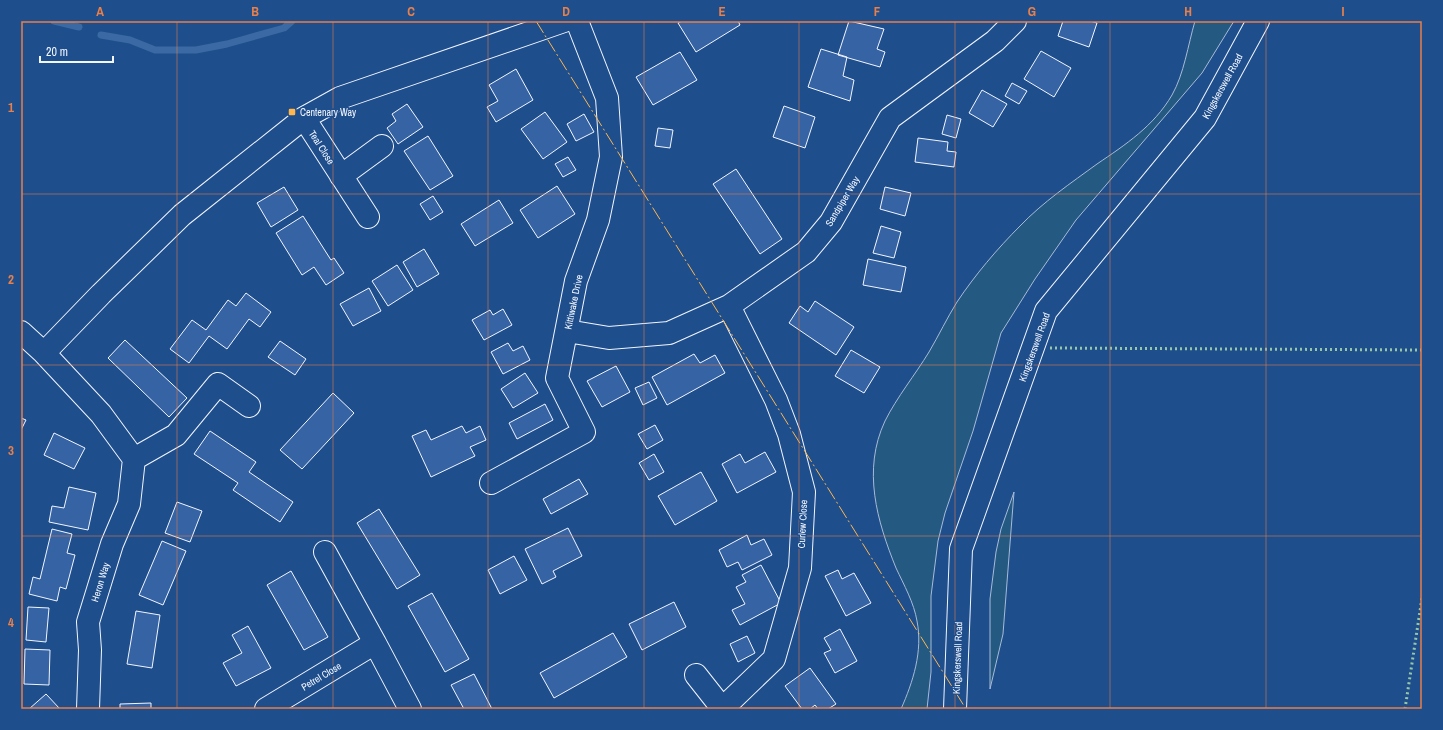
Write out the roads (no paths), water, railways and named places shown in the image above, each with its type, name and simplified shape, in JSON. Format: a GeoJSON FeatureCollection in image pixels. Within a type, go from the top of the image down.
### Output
{"type":"FeatureCollection","features":[{"type":"Feature","properties":{"kind":"street"},"geometry":{"type":"LineString","coordinates":[[44,353],[106,288],[182,215],[304,118],[340,98],[564,21]]}},
{"type":"Feature","properties":{"kind":"street","name":"Kittiwake Drive"},"geometry":{"type":"LineString","coordinates":[[491,482],[584,432],[557,378],[576,281],[598,220],[610,157],[607,98],[577,21]]}},
{"type":"Feature","properties":{"kind":"street","name":"Sandpiper Way"},"geometry":{"type":"LineString","coordinates":[[567,331],[609,338],[669,333],[729,306],[806,252],[831,222],[890,118],[995,41],[1014,21]]}},
{"type":"Feature","properties":{"kind":"street","name":"Kingskerswell Road"},"geometry":{"type":"LineString","coordinates":[[955,709],[961,549],[1046,311],[1205,118],[1258,21]]}},
{"type":"Feature","properties":{"kind":"street","name":"Teal Close"},"geometry":{"type":"LineString","coordinates":[[304,118],[368,216]]}},
{"type":"Feature","properties":{"kind":"street","name":"Teal Close"},"geometry":{"type":"LineString","coordinates":[[341,176],[382,146]]}},
{"type":"Feature","properties":{"kind":"street","name":"Curlew Close"},"geometry":{"type":"LineString","coordinates":[[696,675],[722,709],[774,659],[800,568],[804,492],[789,434],[776,400],[729,306]]}},
{"type":"Feature","properties":{"kind":"street"},"geometry":{"type":"LineString","coordinates":[[21,332],[44,353],[101,414],[134,459],[176,435],[218,384],[249,406]]}},
{"type":"Feature","properties":{"kind":"street","name":"Heron Way"},"geometry":{"type":"LineString","coordinates":[[88,709],[90,650],[88,622],[112,544],[129,504],[134,459]]}},
{"type":"Feature","properties":{"kind":"street"},"geometry":{"type":"LineString","coordinates":[[325,552],[410,709]]}},
{"type":"Feature","properties":{"kind":"street","name":"Petrel Close"},"geometry":{"type":"LineString","coordinates":[[266,709],[375,642]]}},
{"type":"Feature","properties":{"kind":"waterway"},"geometry":{"type":"LineString","coordinates":[[54,21],[79,27]]}},
{"type":"Feature","properties":{"kind":"waterway"},"geometry":{"type":"LineString","coordinates":[[101,35],[130,40],[155,50],[196,50],[227,44],[284,28],[292,21]]}},
{"type":"Feature","properties":{"kind":"place","name":"Centenary Way"},"geometry":{"type":"Point","coordinates":[292,112]}}]}
